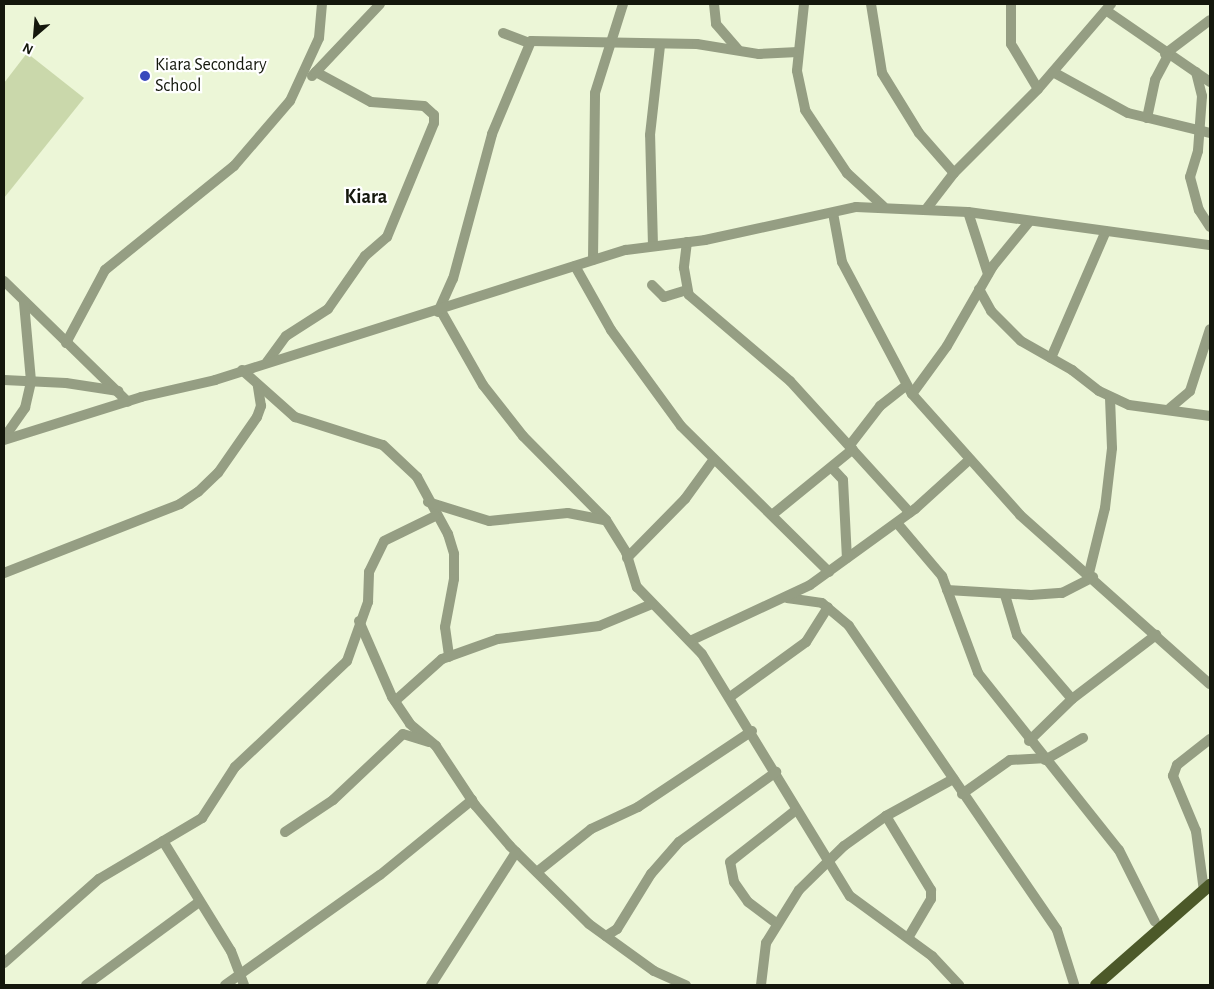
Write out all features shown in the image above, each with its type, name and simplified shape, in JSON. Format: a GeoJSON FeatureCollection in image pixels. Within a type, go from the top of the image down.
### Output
{"type":"FeatureCollection","features":[{"type":"Feature","properties":{"kind":"main road"},"geometry":{"type":"LineString","coordinates":[[1096,985],[1207,888]]}},
{"type":"Feature","properties":{"kind":"street"},"geometry":{"type":"LineString","coordinates":[[296,91],[319,38],[322,4]]}},
{"type":"Feature","properties":{"kind":"street"},"geometry":{"type":"LineString","coordinates":[[66,343],[105,270],[234,166],[296,91],[380,4]]}},
{"type":"Feature","properties":{"kind":"street"},"geometry":{"type":"LineString","coordinates":[[593,260],[595,93],[623,4]]}},
{"type":"Feature","properties":{"kind":"street"},"geometry":{"type":"LineString","coordinates":[[714,4],[716,24],[740,51]]}},
{"type":"Feature","properties":{"kind":"street"},"geometry":{"type":"LineString","coordinates":[[804,4],[798,52],[799,86],[805,110],[847,173],[883,206]]}},
{"type":"Feature","properties":{"kind":"street"},"geometry":{"type":"LineString","coordinates":[[871,4],[882,73],[919,133],[954,173]]}},
{"type":"Feature","properties":{"kind":"street"},"geometry":{"type":"LineString","coordinates":[[1011,4],[1011,44],[1038,89]]}},
{"type":"Feature","properties":{"kind":"street"},"geometry":{"type":"LineString","coordinates":[[927,208],[954,173],[1038,89],[1109,7],[1167,55],[1210,82]]}},
{"type":"Feature","properties":{"kind":"street"},"geometry":{"type":"LineString","coordinates":[[1147,118],[1155,80],[1167,55],[1210,20]]}},
{"type":"Feature","properties":{"kind":"street"},"geometry":{"type":"LineString","coordinates":[[503,33],[529,43],[544,38],[575,45],[660,46],[705,44],[740,51],[798,52]]}},
{"type":"Feature","properties":{"kind":"street"},"geometry":{"type":"LineString","coordinates":[[440,311],[453,279],[492,134],[522,70],[529,43]]}},
{"type":"Feature","properties":{"kind":"street"},"geometry":{"type":"LineString","coordinates":[[653,246],[650,135],[660,46]]}},
{"type":"Feature","properties":{"kind":"street"},"geometry":{"type":"LineString","coordinates":[[267,362],[286,336],[328,309],[365,256],[386,237],[434,123],[434,115],[424,106],[372,102],[316,72]]}},
{"type":"Feature","properties":{"kind":"street"},"geometry":{"type":"LineString","coordinates":[[1053,72],[1114,108],[1210,133]]}},
{"type":"Feature","properties":{"kind":"street"},"geometry":{"type":"LineString","coordinates":[[1196,72],[1202,86],[1199,131],[1190,177],[1199,210],[1210,227]]}},
{"type":"Feature","properties":{"kind":"street"},"geometry":{"type":"LineString","coordinates":[[4,439],[440,311],[593,260],[653,246],[687,242],[833,212],[883,206],[927,208],[1210,246]]}},
{"type":"Feature","properties":{"kind":"street"},"geometry":{"type":"LineString","coordinates":[[833,212],[842,262],[909,390],[968,461],[1032,526],[1091,575],[1210,684]]}},
{"type":"Feature","properties":{"kind":"street"},"geometry":{"type":"LineString","coordinates":[[968,212],[988,274]]}},
{"type":"Feature","properties":{"kind":"street"},"geometry":{"type":"LineString","coordinates":[[772,515],[832,468],[852,447],[880,406],[909,390],[947,346],[988,274],[1029,222]]}},
{"type":"Feature","properties":{"kind":"street"},"geometry":{"type":"LineString","coordinates":[[1051,358],[1106,231]]}},
{"type":"Feature","properties":{"kind":"street"},"geometry":{"type":"LineString","coordinates":[[687,242],[687,290],[696,303],[790,381],[910,513]]}},
{"type":"Feature","properties":{"kind":"street"},"geometry":{"type":"LineString","coordinates":[[575,266],[634,363],[681,426],[829,572]]}},
{"type":"Feature","properties":{"kind":"street"},"geometry":{"type":"LineString","coordinates":[[4,281],[66,343],[119,391],[128,402]]}},
{"type":"Feature","properties":{"kind":"street"},"geometry":{"type":"LineString","coordinates":[[652,284],[664,296],[687,290]]}},
{"type":"Feature","properties":{"kind":"street"},"geometry":{"type":"LineString","coordinates":[[979,289],[1005,327],[1110,398],[1129,405],[1170,408],[1210,416]]}},
{"type":"Feature","properties":{"kind":"street"},"geometry":{"type":"LineString","coordinates":[[4,439],[25,408],[31,381],[24,302]]}},
{"type":"Feature","properties":{"kind":"street"},"geometry":{"type":"LineString","coordinates":[[440,311],[483,385],[523,436],[606,520],[627,558],[637,587],[690,641],[730,696],[776,772],[796,810],[850,896],[908,938],[959,985]]}},
{"type":"Feature","properties":{"kind":"street"},"geometry":{"type":"LineString","coordinates":[[1170,408],[1190,391],[1210,329]]}},
{"type":"Feature","properties":{"kind":"street"},"geometry":{"type":"LineString","coordinates":[[242,370],[258,386],[295,416],[354,433],[392,450],[417,477],[435,516],[446,529],[454,554],[445,627],[449,657]]}},
{"type":"Feature","properties":{"kind":"street"},"geometry":{"type":"LineString","coordinates":[[4,380],[31,381],[119,391]]}},
{"type":"Feature","properties":{"kind":"street"},"geometry":{"type":"LineString","coordinates":[[4,573],[180,504],[198,492],[218,472],[257,417],[261,406],[258,386]]}},
{"type":"Feature","properties":{"kind":"street"},"geometry":{"type":"LineString","coordinates":[[947,590],[1005,595],[1062,593],[1091,575],[1105,508],[1112,448],[1110,398]]}},
{"type":"Feature","properties":{"kind":"street"},"geometry":{"type":"LineString","coordinates":[[627,558],[685,499],[714,459]]}},
{"type":"Feature","properties":{"kind":"street"},"geometry":{"type":"LineString","coordinates":[[690,641],[787,598],[829,572],[910,513],[968,461]]}},
{"type":"Feature","properties":{"kind":"street"},"geometry":{"type":"LineString","coordinates":[[832,468],[843,480],[847,558]]}},
{"type":"Feature","properties":{"kind":"street"},"geometry":{"type":"LineString","coordinates":[[428,502],[489,521],[568,513],[606,520]]}},
{"type":"Feature","properties":{"kind":"street"},"geometry":{"type":"LineString","coordinates":[[4,963],[99,880],[202,818],[235,767],[347,661],[355,646],[353,634],[368,602],[370,572],[384,541],[435,516]]}},
{"type":"Feature","properties":{"kind":"street"},"geometry":{"type":"LineString","coordinates":[[896,523],[932,562],[947,590],[978,673],[1028,740],[1118,850],[1155,922]]}},
{"type":"Feature","properties":{"kind":"street"},"geometry":{"type":"LineString","coordinates":[[1005,595],[1017,635],[1072,699]]}},
{"type":"Feature","properties":{"kind":"street"},"geometry":{"type":"LineString","coordinates":[[787,598],[811,599],[828,607],[849,626],[962,794],[1057,930],[1074,984]]}},
{"type":"Feature","properties":{"kind":"street"},"geometry":{"type":"LineString","coordinates":[[395,701],[436,662],[449,657],[498,639],[590,628],[652,604]]}},
{"type":"Feature","properties":{"kind":"street"},"geometry":{"type":"LineString","coordinates":[[730,696],[806,642],[828,607]]}},
{"type":"Feature","properties":{"kind":"street"},"geometry":{"type":"LineString","coordinates":[[359,621],[395,701],[410,724],[436,746],[472,800],[516,852],[606,936],[654,971],[686,985]]}},
{"type":"Feature","properties":{"kind":"street"},"geometry":{"type":"LineString","coordinates":[[962,794],[1010,760],[1028,740],[1072,699],[1156,635]]}},
{"type":"Feature","properties":{"kind":"street"},"geometry":{"type":"LineString","coordinates":[[285,832],[333,800],[408,731],[436,746]]}},
{"type":"Feature","properties":{"kind":"street"},"geometry":{"type":"LineString","coordinates":[[537,872],[591,829],[638,807],[752,731]]}},
{"type":"Feature","properties":{"kind":"street"},"geometry":{"type":"LineString","coordinates":[[1010,760],[1044,759],[1082,738]]}},
{"type":"Feature","properties":{"kind":"street"},"geometry":{"type":"LineString","coordinates":[[1207,888],[1196,831],[1173,776],[1177,765],[1210,740]]}},
{"type":"Feature","properties":{"kind":"street"},"geometry":{"type":"LineString","coordinates":[[606,936],[622,922],[651,874],[679,842],[776,772]]}},
{"type":"Feature","properties":{"kind":"street"},"geometry":{"type":"LineString","coordinates":[[760,985],[762,954],[776,923],[799,890],[828,863],[886,816],[953,779]]}},
{"type":"Feature","properties":{"kind":"street"},"geometry":{"type":"LineString","coordinates":[[225,985],[240,972],[380,875],[472,800]]}},
{"type":"Feature","properties":{"kind":"street"},"geometry":{"type":"LineString","coordinates":[[776,923],[748,902],[734,882],[730,862],[796,810]]}},
{"type":"Feature","properties":{"kind":"street"},"geometry":{"type":"LineString","coordinates":[[886,816],[931,890],[931,899],[908,938]]}},
{"type":"Feature","properties":{"kind":"street"},"geometry":{"type":"LineString","coordinates":[[163,841],[240,972],[244,985]]}},
{"type":"Feature","properties":{"kind":"street"},"geometry":{"type":"LineString","coordinates":[[431,985],[516,852]]}},
{"type":"Feature","properties":{"kind":"street"},"geometry":{"type":"LineString","coordinates":[[86,985],[199,902]]}},
{"type":"Feature","properties":{"kind":"green space"},"geometry":{"type":"Polygon","coordinates":[[[27,53],[84,98],[4,198],[4,83],[27,53]]]}},
{"type":"Feature","properties":{"kind":"place","name":"Kiara Secondary School"},"geometry":{"type":"Point","coordinates":[145,76]}},
{"type":"Feature","properties":{"kind":"district","name":"Kiara"},"geometry":{"type":"Point","coordinates":[366,197]}}]}
